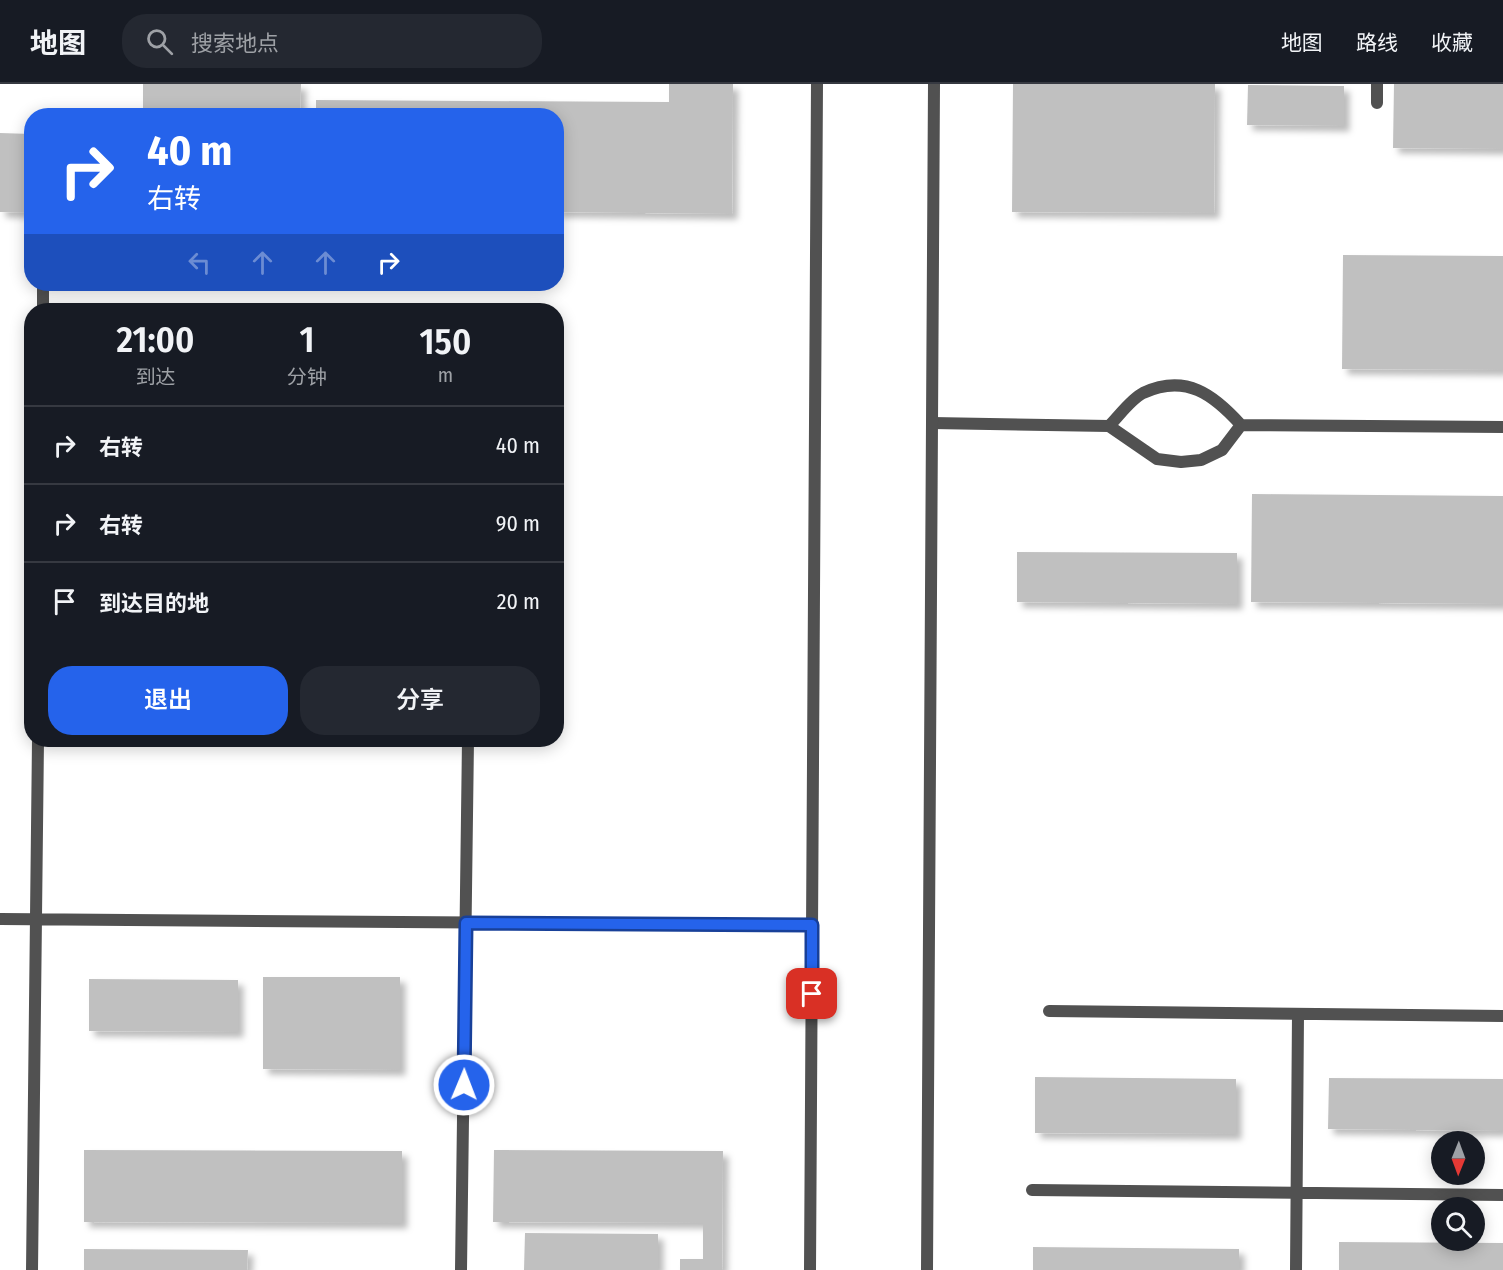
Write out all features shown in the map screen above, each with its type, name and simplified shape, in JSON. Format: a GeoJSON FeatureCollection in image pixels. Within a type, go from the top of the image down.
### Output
{"type":"FeatureCollection","features":[{"type":"Feature","properties":{"kind":"street"},"geometry":{"type":"LineString","coordinates":[[810,1270],[817,84]]}},
{"type":"Feature","properties":{"kind":"street"},"geometry":{"type":"LineString","coordinates":[[927,1270],[934,84]]}},
{"type":"Feature","properties":{"kind":"street"},"geometry":{"type":"LineString","coordinates":[[1377,84],[1377,103]]}},
{"type":"Feature","properties":{"kind":"street"},"geometry":{"type":"LineString","coordinates":[[1109,426],[1141,394],[1164,387],[1203,391],[1220,402],[1241,425],[1503,427]]}},
{"type":"Feature","properties":{"kind":"street"},"geometry":{"type":"LineString","coordinates":[[932,423],[1109,426],[1157,459],[1181,462],[1202,460],[1222,450],[1241,425]]}},
{"type":"Feature","properties":{"kind":"street"},"geometry":{"type":"LineString","coordinates":[[32,1270],[38,747]]}},
{"type":"Feature","properties":{"kind":"street"},"geometry":{"type":"LineString","coordinates":[[461,1270],[468,747]]}},
{"type":"Feature","properties":{"kind":"street"},"geometry":{"type":"LineString","coordinates":[[0,919],[812,925]]}},
{"type":"Feature","properties":{"kind":"street"},"geometry":{"type":"LineString","coordinates":[[1049,1011],[1503,1016]]}},
{"type":"Feature","properties":{"kind":"street"},"geometry":{"type":"LineString","coordinates":[[1296,1270],[1299,1014]]}},
{"type":"Feature","properties":{"kind":"street"},"geometry":{"type":"LineString","coordinates":[[1032,1190],[1503,1195]]}},
{"type":"Feature","properties":{"kind":"building"},"geometry":{"type":"Polygon","coordinates":[[[143,84],[301,84],[300,108],[143,108],[143,84]]]}},
{"type":"Feature","properties":{"kind":"building"},"geometry":{"type":"Polygon","coordinates":[[[669,84],[733,84],[732,214],[564,212],[564,108],[316,108],[316,100],[669,102],[669,84]]]}},
{"type":"Feature","properties":{"kind":"building"},"geometry":{"type":"Polygon","coordinates":[[[1013,84],[1215,84],[1214,213],[1012,212],[1013,84]]]}},
{"type":"Feature","properties":{"kind":"building"},"geometry":{"type":"Polygon","coordinates":[[[1394,84],[1503,84],[1503,149],[1393,148],[1394,84]]]}},
{"type":"Feature","properties":{"kind":"building"},"geometry":{"type":"Polygon","coordinates":[[[1248,85],[1344,86],[1344,126],[1247,125],[1248,85]]]}},
{"type":"Feature","properties":{"kind":"building"},"geometry":{"type":"Polygon","coordinates":[[[0,133],[24,134],[24,213],[0,212],[0,133]]]}},
{"type":"Feature","properties":{"kind":"building"},"geometry":{"type":"Polygon","coordinates":[[[1343,255],[1503,256],[1503,370],[1342,369],[1343,255]]]}},
{"type":"Feature","properties":{"kind":"building"},"geometry":{"type":"Polygon","coordinates":[[[1252,494],[1503,496],[1503,604],[1251,602],[1252,494]]]}},
{"type":"Feature","properties":{"kind":"building"},"geometry":{"type":"Polygon","coordinates":[[[1017,552],[1237,553],[1237,604],[1017,602],[1017,552]]]}},
{"type":"Feature","properties":{"kind":"building"},"geometry":{"type":"Polygon","coordinates":[[[263,977],[400,977],[400,1070],[263,1069],[263,977]]]}},
{"type":"Feature","properties":{"kind":"building"},"geometry":{"type":"Polygon","coordinates":[[[89,979],[238,980],[238,1032],[89,1031],[89,979]]]}},
{"type":"Feature","properties":{"kind":"building"},"geometry":{"type":"Polygon","coordinates":[[[1035,1077],[1236,1079],[1236,1134],[1035,1133],[1035,1077]]]}},
{"type":"Feature","properties":{"kind":"building"},"geometry":{"type":"Polygon","coordinates":[[[1329,1078],[1503,1079],[1503,1131],[1328,1129],[1329,1078]]]}},
{"type":"Feature","properties":{"kind":"building"},"geometry":{"type":"Polygon","coordinates":[[[84,1150],[402,1151],[402,1223],[84,1222],[84,1150]]]}},
{"type":"Feature","properties":{"kind":"building"},"geometry":{"type":"Polygon","coordinates":[[[494,1150],[723,1151],[722,1270],[680,1270],[680,1259],[703,1259],[703,1223],[493,1222],[494,1150]]]}},
{"type":"Feature","properties":{"kind":"building"},"geometry":{"type":"Polygon","coordinates":[[[525,1233],[658,1234],[658,1270],[524,1270],[525,1233]]]}},
{"type":"Feature","properties":{"kind":"building"},"geometry":{"type":"Polygon","coordinates":[[[1339,1242],[1431,1243],[1431,1251],[1485,1251],[1485,1243],[1503,1243],[1503,1270],[1339,1270],[1339,1242]]]}},
{"type":"Feature","properties":{"kind":"building"},"geometry":{"type":"Polygon","coordinates":[[[1033,1247],[1239,1249],[1239,1270],[1033,1270],[1033,1247]]]}},
{"type":"Feature","properties":{"kind":"building"},"geometry":{"type":"Polygon","coordinates":[[[84,1249],[248,1250],[247,1270],[84,1270],[84,1249]]]}},
{"type":"Feature","properties":{"kind":"route"},"geometry":{"type":"LineString","coordinates":[[464,1085],[466,923],[812,925],[812,994]]}}]}
